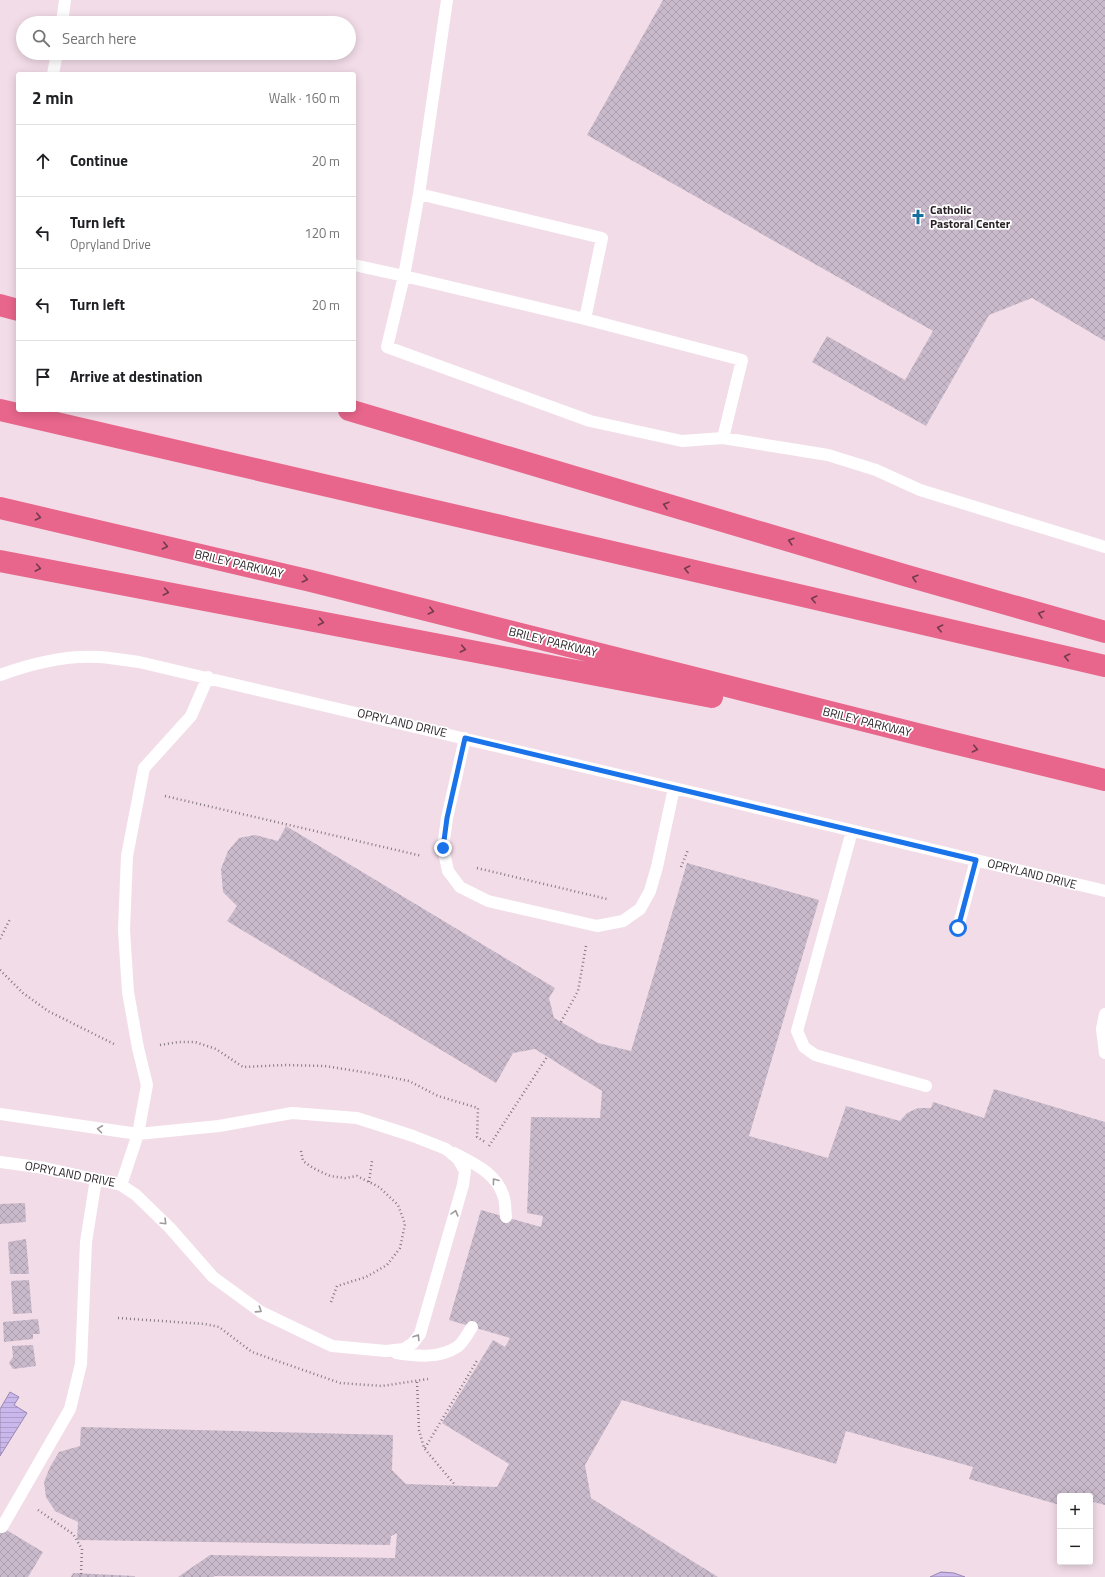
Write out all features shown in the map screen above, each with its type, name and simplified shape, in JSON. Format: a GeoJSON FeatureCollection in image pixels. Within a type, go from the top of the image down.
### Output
{"type":"FeatureCollection","features":[{"type":"Feature","properties":{"kind":"highway"},"geometry":{"type":"LineString","coordinates":[[0,305],[16,309]]}},
{"type":"Feature","properties":{"kind":"highway"},"geometry":{"type":"LineString","coordinates":[[0,410],[1105,666]]}},
{"type":"Feature","properties":{"kind":"highway"},"geometry":{"type":"LineString","coordinates":[[356,412],[897,573],[1105,632]]}},
{"type":"Feature","properties":{"kind":"highway","name":"BRILEY PARKWAY"},"geometry":{"type":"LineString","coordinates":[[0,508],[319,583],[937,740],[1105,780]]}},
{"type":"Feature","properties":{"kind":"highway"},"geometry":{"type":"LineString","coordinates":[[0,561],[937,740]]}},
{"type":"Feature","properties":{"kind":"lane"},"geometry":{"type":"LineString","coordinates":[[63,16],[65,0]]}},
{"type":"Feature","properties":{"kind":"lane"},"geometry":{"type":"LineString","coordinates":[[447,0],[419,194],[404,276],[387,348],[590,421],[682,441],[723,438],[828,455],[876,470],[920,490],[1105,547]]}},
{"type":"Feature","properties":{"kind":"lane"},"geometry":{"type":"LineString","coordinates":[[53,72],[56,60]]}},
{"type":"Feature","properties":{"kind":"lane"},"geometry":{"type":"LineString","coordinates":[[419,194],[602,238],[585,319]]}},
{"type":"Feature","properties":{"kind":"lane"},"geometry":{"type":"LineString","coordinates":[[356,265],[585,319],[742,360],[723,438]]}},
{"type":"Feature","properties":{"kind":"lane","name":"OPRYLAND DRIVE"},"geometry":{"type":"LineString","coordinates":[[0,675],[12,670],[62,659],[98,657],[139,662],[208,677],[1105,891]]}},
{"type":"Feature","properties":{"kind":"lane"},"geometry":{"type":"LineString","coordinates":[[121,1185],[138,1134],[147,1085],[138,1048],[128,992],[124,930],[127,856],[144,768],[191,716],[208,677]]}},
{"type":"Feature","properties":{"kind":"lane"},"geometry":{"type":"LineString","coordinates":[[465,738],[447,818],[443,848],[448,871],[460,887],[488,900],[597,926],[623,921],[640,909],[650,891],[657,867],[674,788]]}},
{"type":"Feature","properties":{"kind":"lane"},"geometry":{"type":"LineString","coordinates":[[852,831],[797,1031],[804,1048],[815,1055],[926,1086]]}},
{"type":"Feature","properties":{"kind":"lane"},"geometry":{"type":"LineString","coordinates":[[958,928],[976,860]]}},
{"type":"Feature","properties":{"kind":"lane"},"geometry":{"type":"LineString","coordinates":[[1105,1014],[1102,1029],[1105,1053]]}},
{"type":"Feature","properties":{"kind":"lane"},"geometry":{"type":"LineString","coordinates":[[0,1114],[138,1134],[219,1126],[292,1113],[357,1118],[413,1136],[446,1149],[484,1169],[495,1179],[504,1195],[506,1217]]}},
{"type":"Feature","properties":{"kind":"lane"},"geometry":{"type":"LineString","coordinates":[[386,1352],[404,1349],[414,1343],[420,1334],[463,1185],[465,1171],[458,1159],[446,1149]]}},
{"type":"Feature","properties":{"kind":"lane","name":"OPRYLAND DRIVE"},"geometry":{"type":"LineString","coordinates":[[0,1162],[45,1168],[121,1185],[136,1195],[170,1228],[213,1277],[261,1312],[332,1346],[429,1356],[445,1353],[458,1347],[472,1327]]}},
{"type":"Feature","properties":{"kind":"lane"},"geometry":{"type":"LineString","coordinates":[[2,1527],[70,1409],[81,1364],[86,1242],[96,1179]]}},
{"type":"Feature","properties":{"kind":"path"},"geometry":{"type":"LineString","coordinates":[[477,868],[606,899]]}},
{"type":"Feature","properties":{"kind":"path"},"geometry":{"type":"LineString","coordinates":[[0,939],[10,919]]}},
{"type":"Feature","properties":{"kind":"path"},"geometry":{"type":"LineString","coordinates":[[561,1022],[578,991],[584,967],[587,942]]}},
{"type":"Feature","properties":{"kind":"path"},"geometry":{"type":"LineString","coordinates":[[0,970],[23,993],[48,1011],[122,1048],[138,1048],[179,1042],[195,1042],[216,1048],[243,1067],[285,1065],[325,1066],[369,1073],[409,1082],[438,1096],[478,1108],[477,1136],[494,1151]]}},
{"type":"Feature","properties":{"kind":"path"},"geometry":{"type":"LineString","coordinates":[[489,1146],[547,1056]]}},
{"type":"Feature","properties":{"kind":"path"},"geometry":{"type":"LineString","coordinates":[[301,1151],[304,1161],[313,1168],[330,1176],[345,1178],[357,1176],[379,1187],[398,1205],[405,1224],[400,1248],[387,1265],[366,1278],[337,1286],[331,1302]]}},
{"type":"Feature","properties":{"kind":"path"},"geometry":{"type":"LineString","coordinates":[[369,1182],[372,1160]]}},
{"type":"Feature","properties":{"kind":"path"},"geometry":{"type":"LineString","coordinates":[[118,1318],[205,1324],[220,1327],[252,1352],[340,1383],[382,1386],[416,1382],[419,1430],[424,1448],[454,1486]]}},
{"type":"Feature","properties":{"kind":"path"},"geometry":{"type":"LineString","coordinates":[[424,1448],[479,1358]]}},
{"type":"Feature","properties":{"kind":"path"},"geometry":{"type":"LineString","coordinates":[[18,1499],[74,1534],[82,1549],[81,1574]]}},
{"type":"Feature","properties":{"kind":"shaded area"},"geometry":{"type":"Polygon","coordinates":[[[10,1392],[19,1397],[14,1405],[27,1413],[0,1456],[0,1409],[10,1392]]]}},
{"type":"Feature","properties":{"kind":"shaded area"},"geometry":{"type":"Polygon","coordinates":[[[941,1572],[954,1573],[965,1577],[930,1577],[941,1572]]]}},
{"type":"Feature","properties":{"kind":"building","name":"Catholic Pastoral Center"},"geometry":{"type":"Polygon","coordinates":[[[663,0],[1105,0],[1105,341],[1032,298],[989,315],[926,426],[812,362],[827,336],[905,380],[933,331],[587,135],[663,0]]]}},
{"type":"Feature","properties":{"kind":"building"},"geometry":{"type":"Polygon","coordinates":[[[286,826],[555,988],[549,998],[554,1018],[598,1043],[631,1051],[687,863],[819,900],[749,1136],[828,1158],[846,1106],[900,1121],[907,1113],[918,1108],[931,1108],[933,1102],[984,1118],[994,1089],[1105,1122],[1105,1505],[1093,1502],[1093,1493],[1057,1493],[1057,1504],[969,1479],[973,1467],[846,1431],[836,1464],[622,1400],[585,1465],[591,1498],[718,1577],[178,1577],[210,1555],[395,1558],[397,1533],[391,1536],[390,1545],[77,1540],[78,1522],[55,1511],[46,1497],[44,1482],[50,1467],[59,1452],[80,1446],[81,1427],[393,1435],[392,1470],[406,1484],[497,1487],[509,1464],[442,1423],[493,1340],[505,1347],[510,1338],[449,1320],[481,1210],[541,1227],[543,1216],[527,1213],[531,1117],[600,1118],[602,1091],[535,1049],[513,1053],[496,1083],[227,921],[237,906],[223,892],[221,869],[228,851],[239,838],[255,835],[278,841],[286,826]]]}},
{"type":"Feature","properties":{"kind":"building"},"geometry":{"type":"Polygon","coordinates":[[[25,1203],[26,1222],[0,1224],[0,1204],[25,1203]]]}},
{"type":"Feature","properties":{"kind":"building"},"geometry":{"type":"Polygon","coordinates":[[[26,1239],[29,1274],[10,1274],[8,1242],[26,1239]]]}},
{"type":"Feature","properties":{"kind":"building"},"geometry":{"type":"Polygon","coordinates":[[[29,1280],[32,1313],[13,1314],[11,1281],[29,1280]]]}},
{"type":"Feature","properties":{"kind":"building"},"geometry":{"type":"Polygon","coordinates":[[[38,1319],[40,1334],[33,1334],[33,1339],[4,1342],[3,1322],[38,1319]]]}},
{"type":"Feature","properties":{"kind":"building"},"geometry":{"type":"Polygon","coordinates":[[[33,1345],[36,1366],[13,1369],[9,1363],[13,1357],[12,1346],[33,1345]]]}},
{"type":"Feature","properties":{"kind":"building"},"geometry":{"type":"Polygon","coordinates":[[[0,1526],[43,1552],[28,1577],[0,1577],[0,1526]]]}},
{"type":"Feature","properties":{"kind":"building"},"geometry":{"type":"Polygon","coordinates":[[[73,1573],[135,1576],[135,1577],[71,1577],[73,1573]]]}},
{"type":"Feature","properties":{"kind":"place","name":"Catholic Pastoral Center"},"geometry":{"type":"Point","coordinates":[918,217]}},
{"type":"Feature","properties":{"kind":"route"},"geometry":{"type":"LineString","coordinates":[[443,848],[447,818],[465,738],[976,860],[958,928]]}}]}
